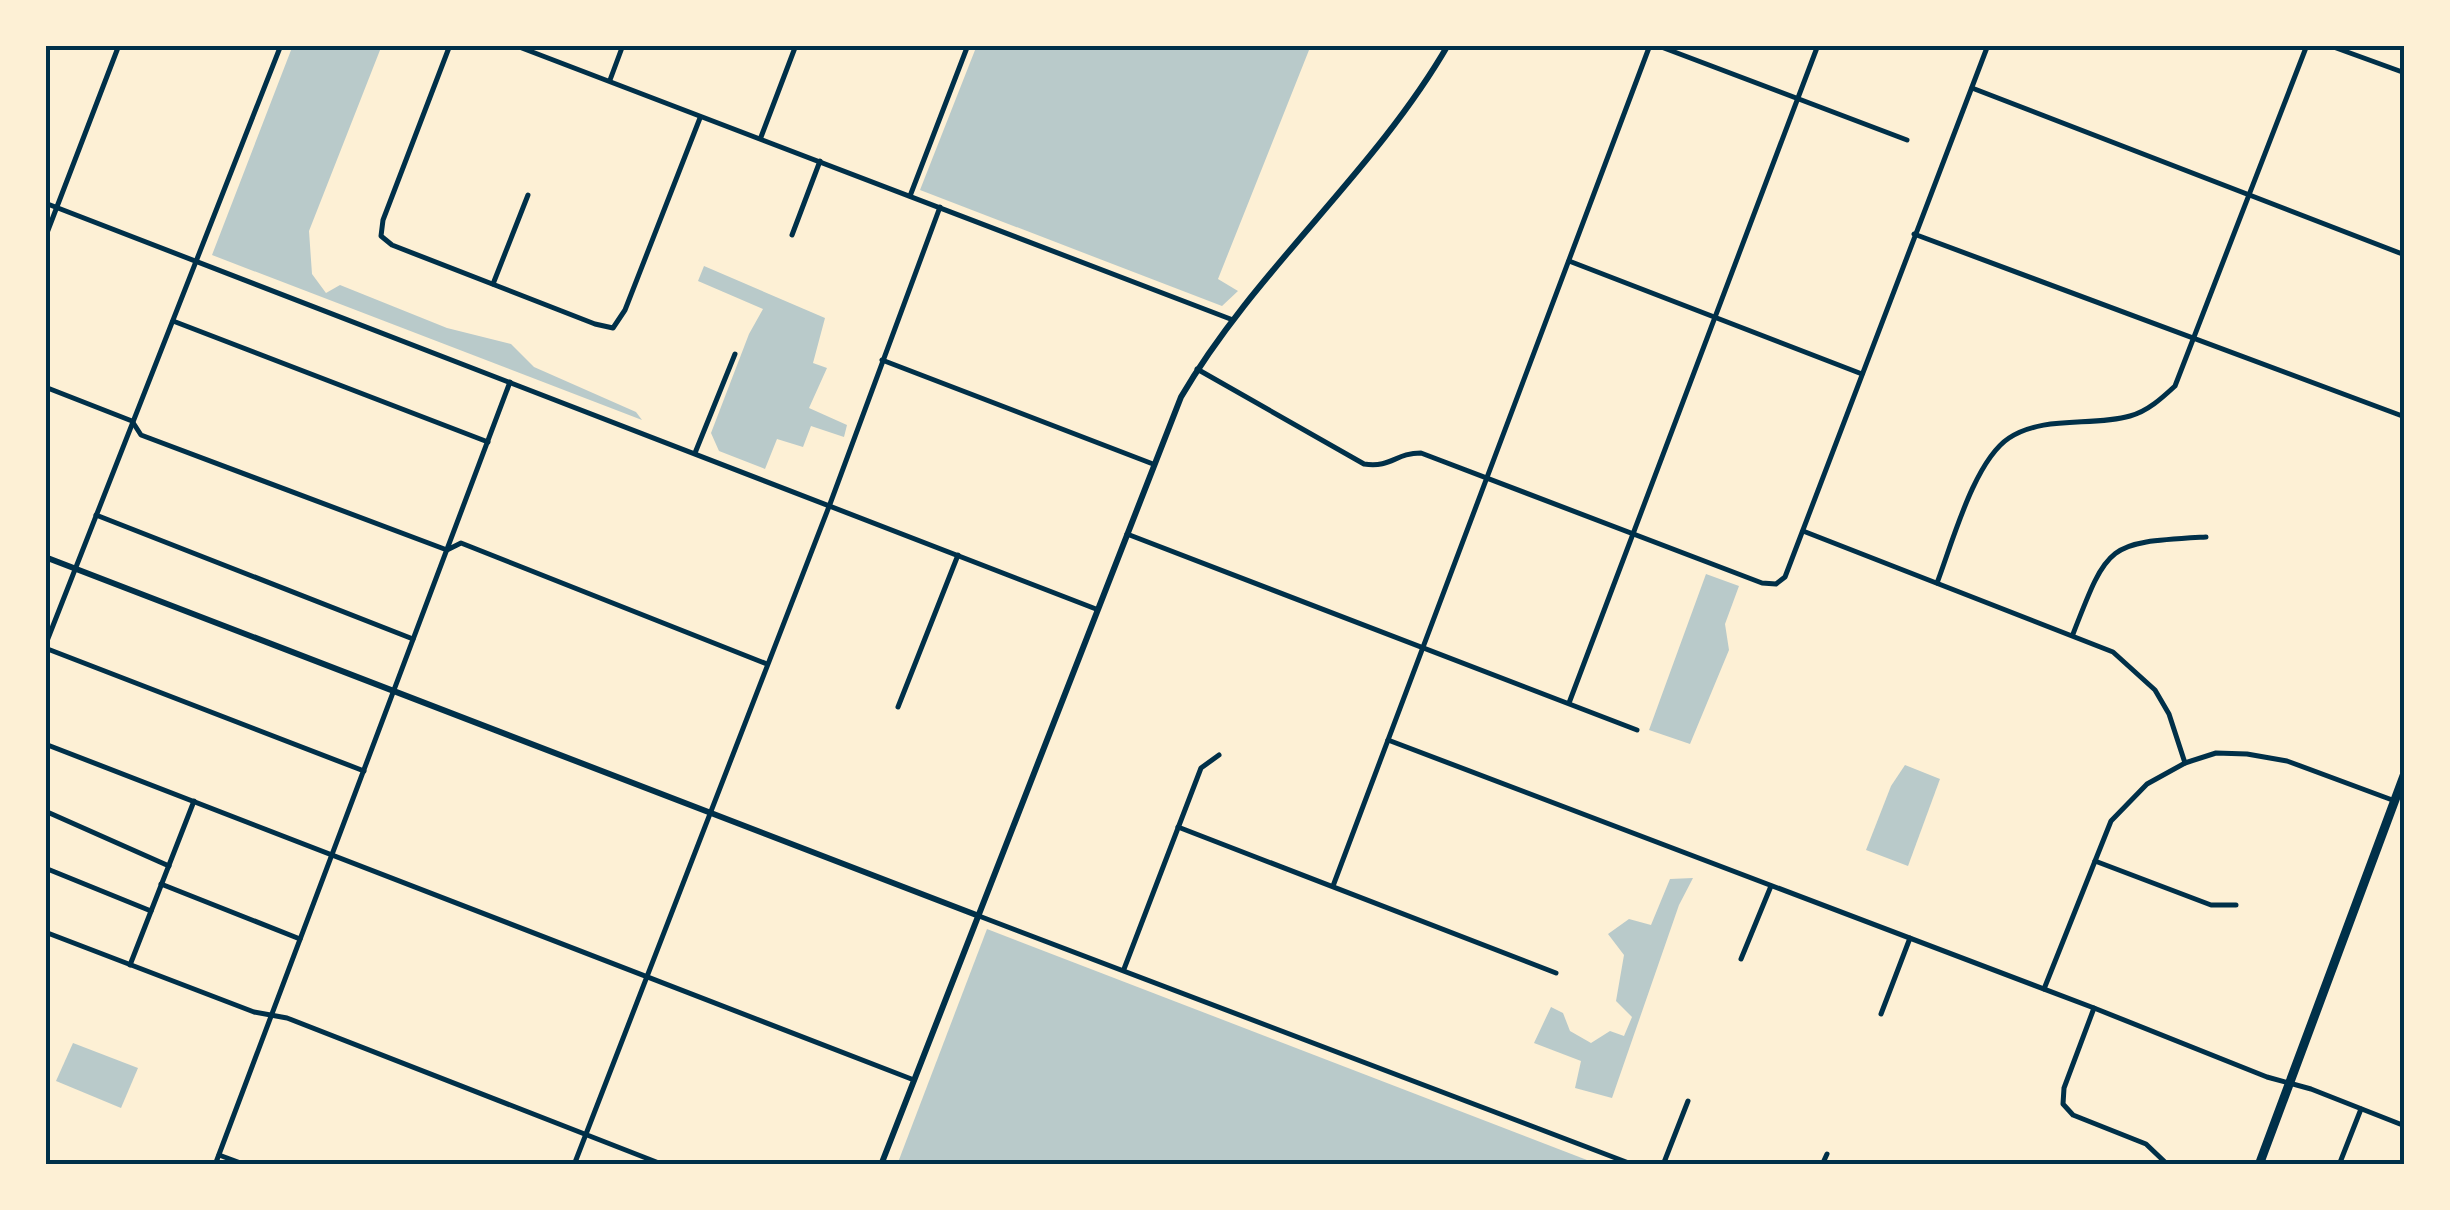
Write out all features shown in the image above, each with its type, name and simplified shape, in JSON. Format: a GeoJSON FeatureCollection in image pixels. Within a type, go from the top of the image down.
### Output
{"type":"FeatureCollection","features":[{"type":"Feature","properties":{"kind":"main road"},"geometry":{"type":"LineString","coordinates":[[2259,1165],[2405,773]]}},
{"type":"Feature","properties":{"kind":"street"},"geometry":{"type":"LineString","coordinates":[[45,238],[119,45]]}},
{"type":"Feature","properties":{"kind":"street"},"geometry":{"type":"LineString","coordinates":[[281,45],[45,647],[364,771]]}},
{"type":"Feature","properties":{"kind":"street"},"geometry":{"type":"LineString","coordinates":[[450,45],[383,220],[381,236],[392,245],[614,328],[625,310],[700,117]]}},
{"type":"Feature","properties":{"kind":"street"},"geometry":{"type":"LineString","coordinates":[[514,45],[1233,320]]}},
{"type":"Feature","properties":{"kind":"street"},"geometry":{"type":"LineString","coordinates":[[609,81],[623,45]]}},
{"type":"Feature","properties":{"kind":"street"},"geometry":{"type":"LineString","coordinates":[[761,137],[796,45]]}},
{"type":"Feature","properties":{"kind":"street"},"geometry":{"type":"LineString","coordinates":[[910,196],[968,45]]}},
{"type":"Feature","properties":{"kind":"street"},"geometry":{"type":"LineString","coordinates":[[881,1165],[1181,397],[1233,320],[1386,137],[1448,45]]}},
{"type":"Feature","properties":{"kind":"street"},"geometry":{"type":"LineString","coordinates":[[1333,886],[1653,45],[1906,140]]}},
{"type":"Feature","properties":{"kind":"street"},"geometry":{"type":"LineString","coordinates":[[1569,703],[1818,45]]}},
{"type":"Feature","properties":{"kind":"street"},"geometry":{"type":"LineString","coordinates":[[1197,370],[1364,464],[1381,466],[1408,453],[1421,453],[1762,583],[1776,584],[1786,577],[1988,45]]}},
{"type":"Feature","properties":{"kind":"street"},"geometry":{"type":"LineString","coordinates":[[1937,583],[1976,485],[1989,460],[2008,438],[2030,430],[2132,416],[2175,386],[2307,45]]}},
{"type":"Feature","properties":{"kind":"street"},"geometry":{"type":"LineString","coordinates":[[2328,45],[2405,73]]}},
{"type":"Feature","properties":{"kind":"street"},"geometry":{"type":"LineString","coordinates":[[1972,88],[2405,255]]}},
{"type":"Feature","properties":{"kind":"street"},"geometry":{"type":"LineString","coordinates":[[792,235],[820,161]]}},
{"type":"Feature","properties":{"kind":"street"},"geometry":{"type":"LineString","coordinates":[[493,284],[528,195]]}},
{"type":"Feature","properties":{"kind":"street"},"geometry":{"type":"LineString","coordinates":[[45,203],[1096,609]]}},
{"type":"Feature","properties":{"kind":"street"},"geometry":{"type":"LineString","coordinates":[[574,1165],[830,504],[940,207]]}},
{"type":"Feature","properties":{"kind":"street"},"geometry":{"type":"LineString","coordinates":[[1914,234],[2405,417]]}},
{"type":"Feature","properties":{"kind":"street"},"geometry":{"type":"LineString","coordinates":[[1569,261],[1862,374]]}},
{"type":"Feature","properties":{"kind":"street"},"geometry":{"type":"LineString","coordinates":[[172,321],[488,442]]}},
{"type":"Feature","properties":{"kind":"street"},"geometry":{"type":"LineString","coordinates":[[695,453],[735,354]]}},
{"type":"Feature","properties":{"kind":"street"},"geometry":{"type":"LineString","coordinates":[[882,360],[1153,464]]}},
{"type":"Feature","properties":{"kind":"street"},"geometry":{"type":"LineString","coordinates":[[215,1165],[510,382]]}},
{"type":"Feature","properties":{"kind":"street"},"geometry":{"type":"LineString","coordinates":[[45,387],[132,421],[140,435],[448,550]]}},
{"type":"Feature","properties":{"kind":"street"},"geometry":{"type":"LineString","coordinates":[[96,515],[414,639]]}},
{"type":"Feature","properties":{"kind":"street"},"geometry":{"type":"LineString","coordinates":[[1803,531],[2113,652],[2156,690],[2169,714],[2185,762]]}},
{"type":"Feature","properties":{"kind":"street"},"geometry":{"type":"LineString","coordinates":[[1127,534],[1420,650],[1637,730]]}},
{"type":"Feature","properties":{"kind":"street"},"geometry":{"type":"LineString","coordinates":[[2073,634],[2096,573],[2112,554],[2130,544],[2206,537]]}},
{"type":"Feature","properties":{"kind":"street"},"geometry":{"type":"LineString","coordinates":[[448,550],[460,543],[766,664]]}},
{"type":"Feature","properties":{"kind":"street"},"geometry":{"type":"LineString","coordinates":[[898,707],[958,554]]}},
{"type":"Feature","properties":{"kind":"street"},"geometry":{"type":"LineString","coordinates":[[45,556],[1634,1165]]}},
{"type":"Feature","properties":{"kind":"street"},"geometry":{"type":"LineString","coordinates":[[1388,740],[2405,1126]]}},
{"type":"Feature","properties":{"kind":"street"},"geometry":{"type":"LineString","coordinates":[[45,744],[914,1080]]}},
{"type":"Feature","properties":{"kind":"street"},"geometry":{"type":"LineString","coordinates":[[2044,989],[2111,821],[2147,784],[2185,762],[2216,753],[2274,758],[2395,802]]}},
{"type":"Feature","properties":{"kind":"street"},"geometry":{"type":"LineString","coordinates":[[1124,970],[1202,768],[1220,755]]}},
{"type":"Feature","properties":{"kind":"street"},"geometry":{"type":"LineString","coordinates":[[130,965],[194,802]]}},
{"type":"Feature","properties":{"kind":"street"},"geometry":{"type":"LineString","coordinates":[[45,811],[169,866]]}},
{"type":"Feature","properties":{"kind":"street"},"geometry":{"type":"LineString","coordinates":[[1178,828],[1556,973]]}},
{"type":"Feature","properties":{"kind":"street"},"geometry":{"type":"LineString","coordinates":[[2095,861],[2211,905],[2236,905]]}},
{"type":"Feature","properties":{"kind":"street"},"geometry":{"type":"LineString","coordinates":[[45,868],[151,911]]}},
{"type":"Feature","properties":{"kind":"street"},"geometry":{"type":"LineString","coordinates":[[162,884],[300,939]]}},
{"type":"Feature","properties":{"kind":"street"},"geometry":{"type":"LineString","coordinates":[[1742,959],[1771,886]]}},
{"type":"Feature","properties":{"kind":"street"},"geometry":{"type":"LineString","coordinates":[[45,932],[254,1012],[286,1018],[664,1165]]}},
{"type":"Feature","properties":{"kind":"street"},"geometry":{"type":"LineString","coordinates":[[1881,1014],[1910,938]]}},
{"type":"Feature","properties":{"kind":"street"},"geometry":{"type":"LineString","coordinates":[[2094,1008],[2064,1088],[2063,1104],[2073,1115],[2146,1144],[2167,1164]]}},
{"type":"Feature","properties":{"kind":"street"},"geometry":{"type":"LineString","coordinates":[[1662,1165],[1688,1101]]}},
{"type":"Feature","properties":{"kind":"street"},"geometry":{"type":"LineString","coordinates":[[2339,1165],[2360,1109]]}},
{"type":"Feature","properties":{"kind":"street"},"geometry":{"type":"LineString","coordinates":[[219,1154],[246,1165]]}},
{"type":"Feature","properties":{"kind":"street"},"geometry":{"type":"LineString","coordinates":[[1822,1165],[1826,1154]]}},
{"type":"Feature","properties":{"kind":"shaded area"},"geometry":{"type":"Polygon","coordinates":[[[293,45],[382,45],[309,231],[312,274],[326,293],[340,285],[447,328],[511,344],[534,367],[636,412],[642,420],[212,255],[293,45]]]}},
{"type":"Feature","properties":{"kind":"shaded area"},"geometry":{"type":"Polygon","coordinates":[[[977,45],[1311,45],[1218,279],[1238,291],[1222,306],[920,190],[977,45]]]}},
{"type":"Feature","properties":{"kind":"shaded area"},"geometry":{"type":"Polygon","coordinates":[[[704,266],[825,318],[813,363],[827,368],[809,408],[847,425],[844,437],[811,426],[803,447],[777,439],[765,469],[719,451],[711,433],[749,334],[763,309],[698,281],[704,266]]]}},
{"type":"Feature","properties":{"kind":"shaded area"},"geometry":{"type":"Polygon","coordinates":[[[1706,574],[1739,586],[1725,624],[1729,650],[1690,744],[1649,730],[1706,574]]]}},
{"type":"Feature","properties":{"kind":"shaded area"},"geometry":{"type":"Polygon","coordinates":[[[1905,765],[1940,779],[1908,866],[1866,850],[1891,786],[1905,765]]]}},
{"type":"Feature","properties":{"kind":"shaded area"},"geometry":{"type":"Polygon","coordinates":[[[1693,878],[1679,905],[1612,1098],[1575,1088],[1581,1061],[1534,1043],[1551,1007],[1563,1013],[1570,1031],[1591,1043],[1610,1031],[1624,1036],[1632,1017],[1616,1001],[1624,955],[1608,934],[1629,919],[1651,925],[1670,879],[1693,878]]]}},
{"type":"Feature","properties":{"kind":"shaded area"},"geometry":{"type":"Polygon","coordinates":[[[987,929],[1600,1165],[897,1165],[987,929]]]}},
{"type":"Feature","properties":{"kind":"shaded area"},"geometry":{"type":"Polygon","coordinates":[[[73,1043],[138,1068],[121,1108],[56,1081],[73,1043]]]}}]}
